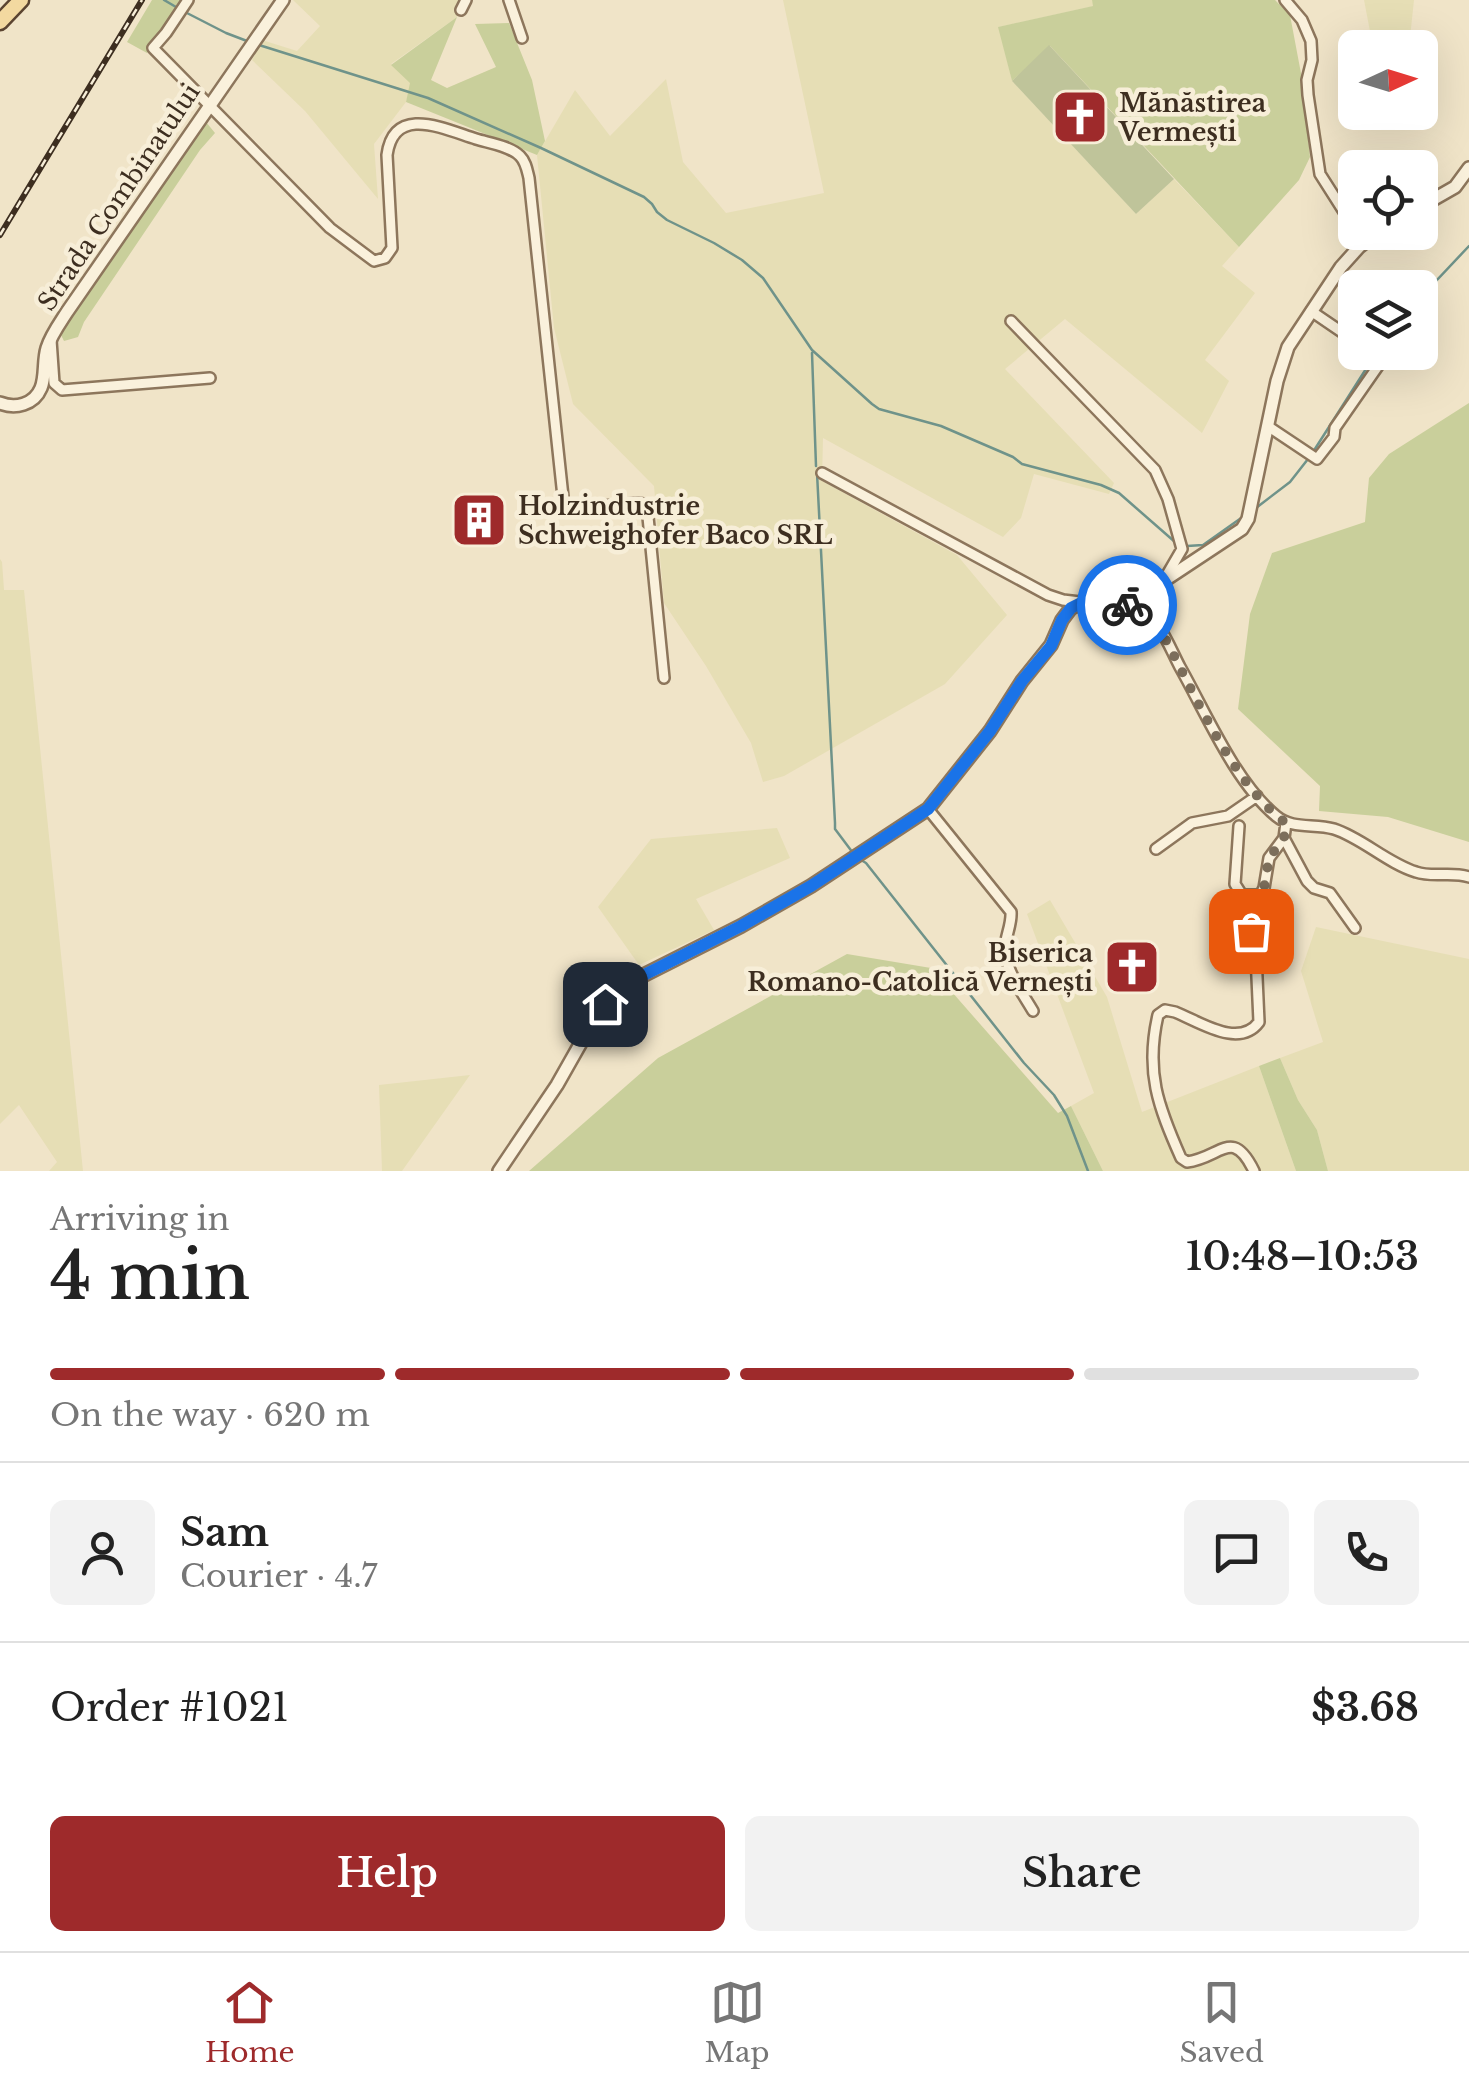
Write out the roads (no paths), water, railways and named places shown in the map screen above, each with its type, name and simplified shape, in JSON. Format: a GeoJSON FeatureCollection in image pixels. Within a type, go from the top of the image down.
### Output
{"type":"FeatureCollection","features":[{"type":"Feature","properties":{"kind":"main road"},"geometry":{"type":"LineString","coordinates":[[0,22],[21,0]]}},
{"type":"Feature","properties":{"kind":"street"},"geometry":{"type":"LineString","coordinates":[[188,0],[153,48],[330,228],[374,260],[386,258],[392,248],[387,155],[397,130],[413,124],[430,125],[508,150],[522,159],[528,178],[564,506],[579,509],[639,503],[646,507],[664,678]]}},
{"type":"Feature","properties":{"kind":"street","name":"Strada Combinatului"},"geometry":{"type":"LineString","coordinates":[[0,403],[20,406],[40,392],[51,337],[66,312],[283,0]]}},
{"type":"Feature","properties":{"kind":"street"},"geometry":{"type":"LineString","coordinates":[[509,0],[522,38]]}},
{"type":"Feature","properties":{"kind":"street"},"geometry":{"type":"LineString","coordinates":[[1285,0],[1302,20],[1311,41],[1308,95],[1320,174],[1338,202]]}},
{"type":"Feature","properties":{"kind":"street"},"geometry":{"type":"LineString","coordinates":[[1438,197],[1467,176]]}},
{"type":"Feature","properties":{"kind":"street"},"geometry":{"type":"LineString","coordinates":[[822,472],[1048,595],[1083,602],[1119,601],[1162,582],[1242,529],[1248,519],[1277,381],[1288,347],[1350,250]]}},
{"type":"Feature","properties":{"kind":"street"},"geometry":{"type":"LineString","coordinates":[[1311,311],[1338,329]]}},
{"type":"Feature","properties":{"kind":"street"},"geometry":{"type":"LineString","coordinates":[[1011,321],[1155,470],[1168,499],[1182,550],[1162,582]]}},
{"type":"Feature","properties":{"kind":"street"},"geometry":{"type":"LineString","coordinates":[[51,337],[54,383],[62,390],[210,378]]}},
{"type":"Feature","properties":{"kind":"street"},"geometry":{"type":"LineString","coordinates":[[1269,427],[1317,459],[1375,370]]}},
{"type":"Feature","properties":{"kind":"street"},"geometry":{"type":"LineString","coordinates":[[1119,601],[1160,629],[1209,722],[1272,814],[1286,823],[1335,830],[1420,874],[1469,877]]}},
{"type":"Feature","properties":{"kind":"street"},"geometry":{"type":"LineString","coordinates":[[499,1171],[558,1086],[596,1016],[618,992],[811,886],[928,809],[1051,646],[1062,620],[1071,608],[1083,602]]}},
{"type":"Feature","properties":{"kind":"street"},"geometry":{"type":"LineString","coordinates":[[1156,849],[1192,823],[1228,816],[1257,796]]}},
{"type":"Feature","properties":{"kind":"street"},"geometry":{"type":"LineString","coordinates":[[928,809],[1010,912],[1012,924],[1005,952],[1033,1011]]}},
{"type":"Feature","properties":{"kind":"street"},"geometry":{"type":"LineString","coordinates":[[1254,1171],[1245,1152],[1233,1146],[1196,1161],[1180,1158],[1156,1098],[1152,1072],[1156,1026],[1158,1015],[1165,1010],[1230,1034],[1243,1035],[1259,1022],[1251,931],[1269,858],[1284,838],[1286,823]]}},
{"type":"Feature","properties":{"kind":"street"},"geometry":{"type":"LineString","coordinates":[[1238,826],[1235,884],[1242,895],[1261,894]]}},
{"type":"Feature","properties":{"kind":"street"},"geometry":{"type":"LineString","coordinates":[[1284,838],[1307,881],[1330,893],[1355,928]]}},
{"type":"Feature","properties":{"kind":"waterway"},"geometry":{"type":"LineString","coordinates":[[164,0],[176,7]]}},
{"type":"Feature","properties":{"kind":"waterway"},"geometry":{"type":"LineString","coordinates":[[185,12],[247,41]]}},
{"type":"Feature","properties":{"kind":"waterway"},"geometry":{"type":"LineString","coordinates":[[259,45],[428,98],[644,197],[667,220],[714,243],[763,278],[812,350],[879,409],[941,426],[1022,464],[1119,493],[1175,542]]}},
{"type":"Feature","properties":{"kind":"waterway"},"geometry":{"type":"LineString","coordinates":[[1438,279],[1469,246]]}},
{"type":"Feature","properties":{"kind":"waterway"},"geometry":{"type":"LineString","coordinates":[[812,353],[816,466]]}},
{"type":"Feature","properties":{"kind":"waterway"},"geometry":{"type":"LineString","coordinates":[[1313,452],[1365,370]]}},
{"type":"Feature","properties":{"kind":"waterway"},"geometry":{"type":"LineString","coordinates":[[1256,508],[1290,482],[1308,459]]}},
{"type":"Feature","properties":{"kind":"waterway"},"geometry":{"type":"LineString","coordinates":[[817,473],[835,829],[853,853]]}},
{"type":"Feature","properties":{"kind":"waterway"},"geometry":{"type":"LineString","coordinates":[[1187,546],[1203,545],[1244,516]]}},
{"type":"Feature","properties":{"kind":"waterway"},"geometry":{"type":"LineString","coordinates":[[861,860],[1054,1095],[1067,1116],[1088,1171]]}},
{"type":"Feature","properties":{"kind":"railway"},"geometry":{"type":"LineString","coordinates":[[0,235],[142,0]]}},
{"type":"Feature","properties":{"kind":"place","name":"Mănăstirea Vermești"},"geometry":{"type":"Point","coordinates":[1080,117]}},
{"type":"Feature","properties":{"kind":"place","name":"Holzindustrie Schweighofer Baco SRL"},"geometry":{"type":"Point","coordinates":[479,520]}},
{"type":"Feature","properties":{"kind":"place","name":"Biserica Romano-Catolică Vernești"},"geometry":{"type":"Point","coordinates":[1132,967]}}]}
